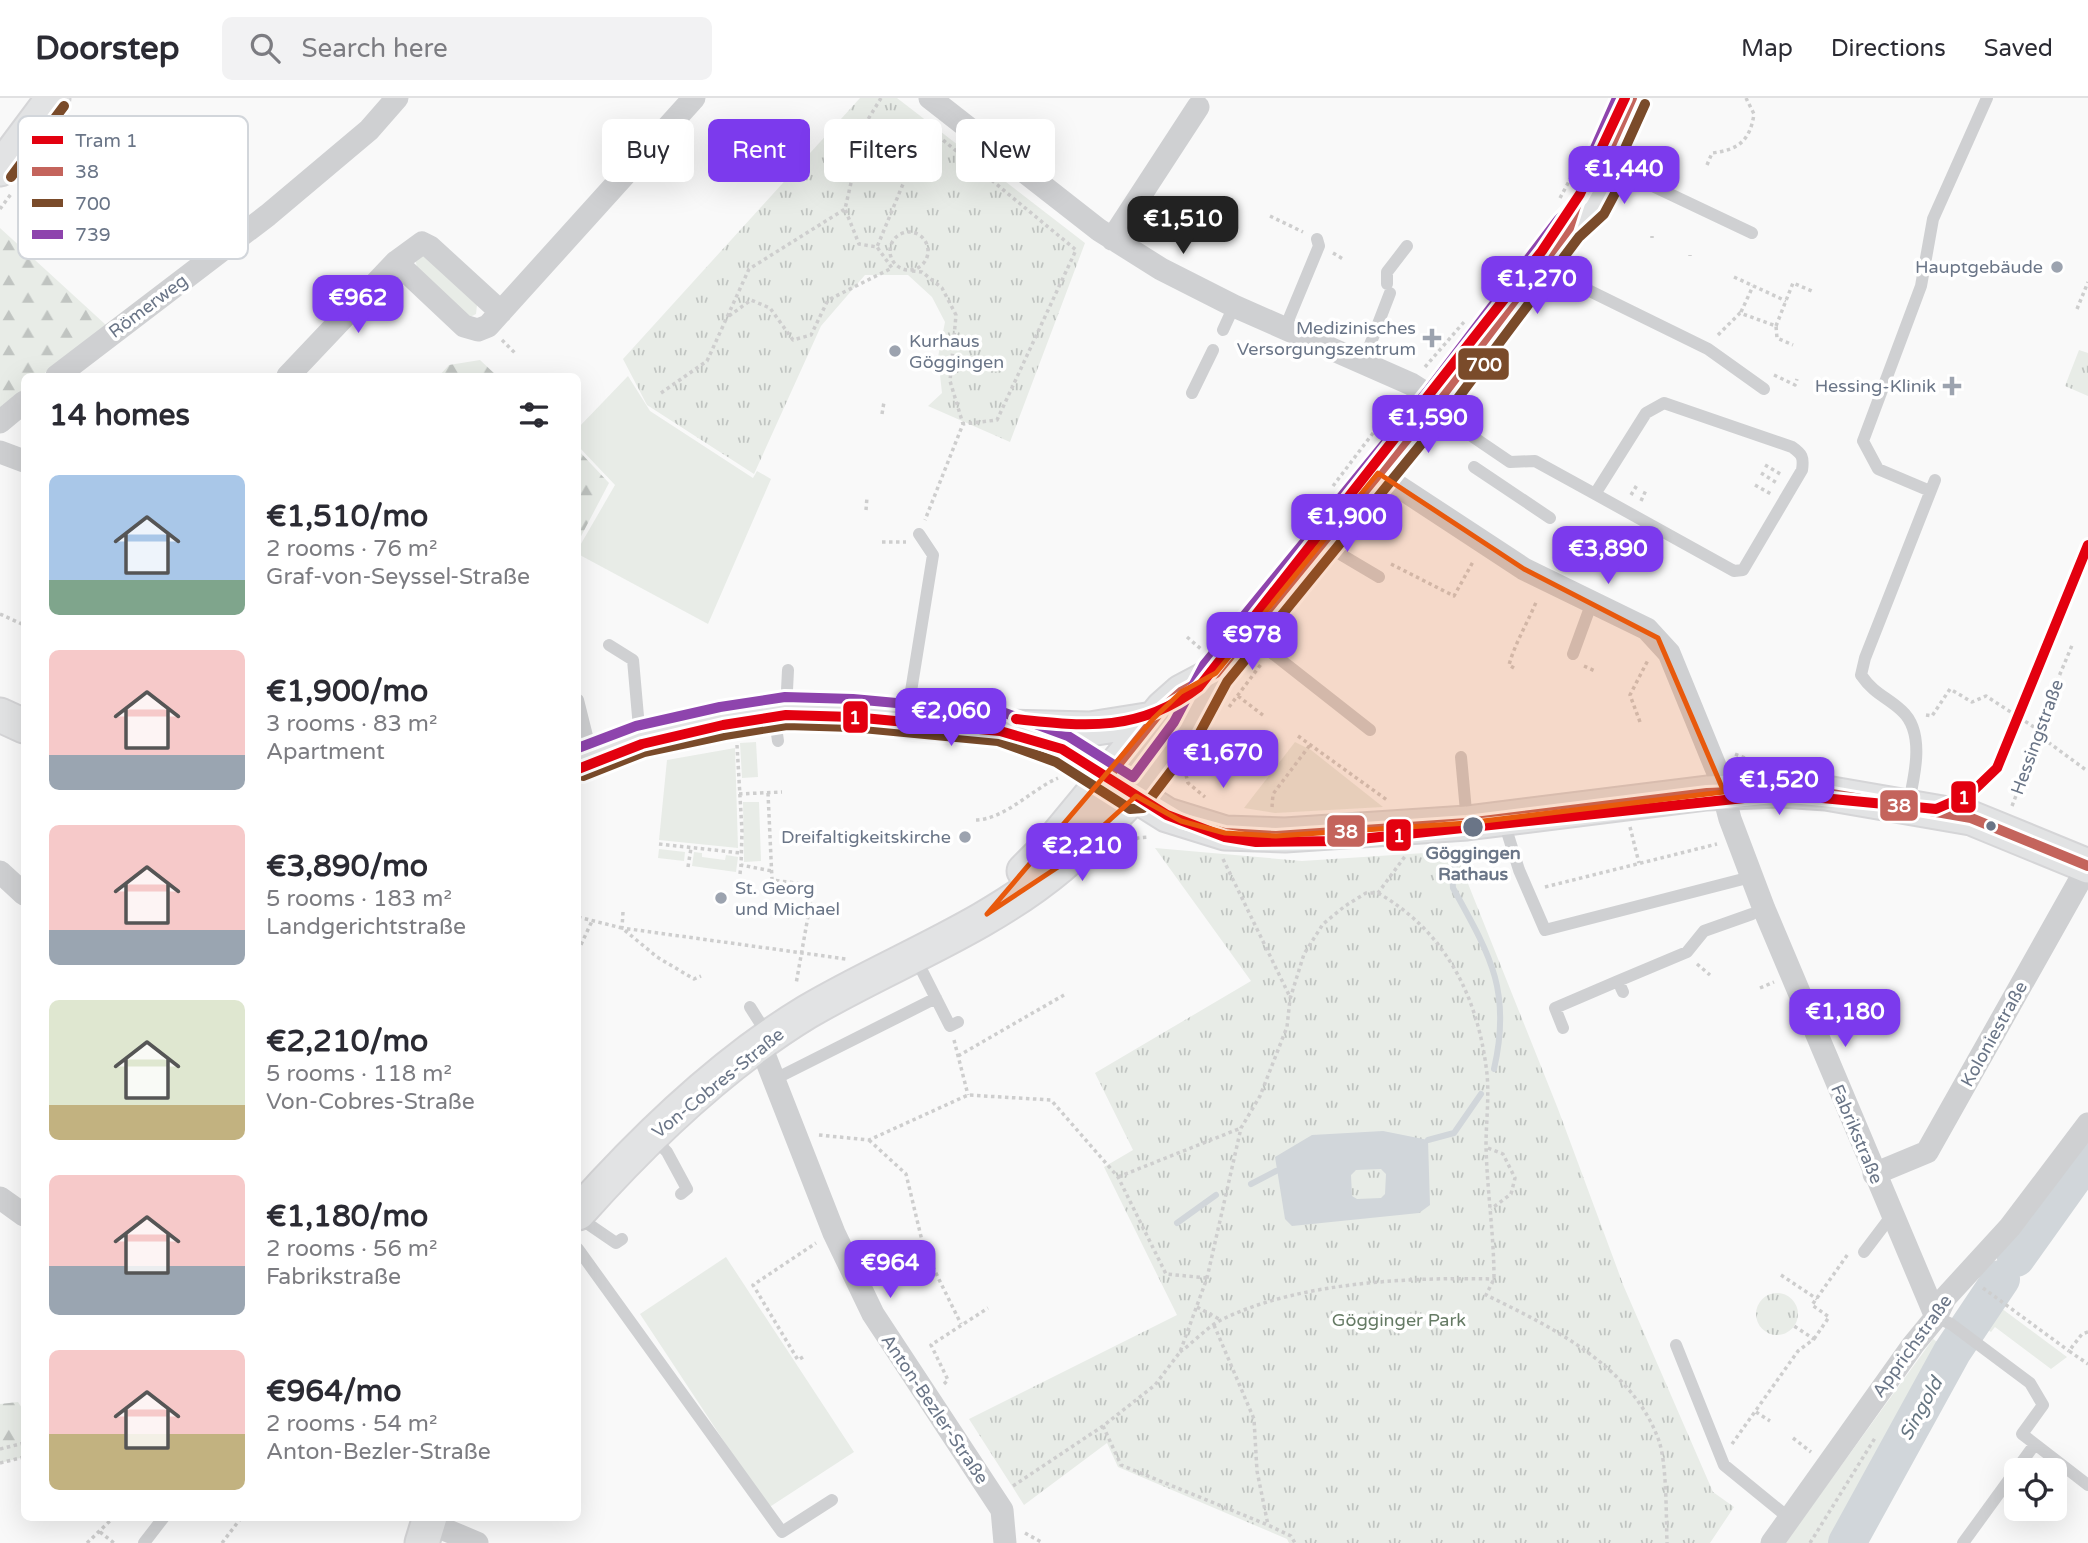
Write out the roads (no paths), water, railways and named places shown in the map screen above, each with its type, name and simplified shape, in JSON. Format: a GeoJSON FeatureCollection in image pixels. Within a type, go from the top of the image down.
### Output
{"type":"FeatureCollection","features":[{"type":"Feature","properties":{"kind":"street"},"geometry":{"type":"LineString","coordinates":[[40,116],[53,98]]}},
{"type":"Feature","properties":{"kind":"street","name":"Römerweg"},"geometry":{"type":"LineString","coordinates":[[248,230],[369,130],[397,98]]}},
{"type":"Feature","properties":{"kind":"street"},"geometry":{"type":"LineString","coordinates":[[396,262],[464,326],[478,330],[488,326],[694,98]]}},
{"type":"Feature","properties":{"kind":"street"},"geometry":{"type":"LineString","coordinates":[[930,98],[1112,239],[1161,269],[1234,306],[1410,384],[1435,405]]}},
{"type":"Feature","properties":{"kind":"street"},"geometry":{"type":"LineString","coordinates":[[1219,673],[1321,543],[1435,405],[1541,266],[1562,217],[1592,206],[1608,177],[1596,153],[1632,98]]}},
{"type":"Feature","properties":{"kind":"street"},"geometry":{"type":"LineString","coordinates":[[1112,239],[1198,107]]}},
{"type":"Feature","properties":{"kind":"street"},"geometry":{"type":"LineString","coordinates":[[0,169],[18,145]]}},
{"type":"Feature","properties":{"kind":"street"},"geometry":{"type":"LineString","coordinates":[[291,373],[396,262],[422,243],[430,247],[501,312]]}},
{"type":"Feature","properties":{"kind":"street","name":"Römerweg"},"geometry":{"type":"LineString","coordinates":[[61,373],[210,259]]}},
{"type":"Feature","properties":{"kind":"street"},"geometry":{"type":"LineString","coordinates":[[0,422],[21,404]]}},
{"type":"Feature","properties":{"kind":"street"},"geometry":{"type":"LineString","coordinates":[[0,452],[21,460]]}},
{"type":"Feature","properties":{"kind":"street"},"geometry":{"type":"LineString","coordinates":[[1378,473],[1485,544],[1521,559],[1592,602]]}},
{"type":"Feature","properties":{"kind":"street","name":"Fabrikstraße"},"geometry":{"type":"LineString","coordinates":[[1592,602],[1647,629],[1670,653],[1724,792],[1751,877],[1874,1174],[1944,1321]]}},
{"type":"Feature","properties":{"kind":"street","name":"Von-Cobres-Straße"},"geometry":{"type":"LineString","coordinates":[[987,914],[1074,796],[1117,765],[1153,719],[1181,692],[1219,673]]}},
{"type":"Feature","properties":{"kind":"street","name":"Von-Cobres-Straße"},"geometry":{"type":"LineString","coordinates":[[581,1212],[652,1136],[764,1041],[808,1012],[915,957],[1024,892],[1058,867],[1145,784],[1186,729],[1219,673]]}},
{"type":"Feature","properties":{"kind":"street"},"geometry":{"type":"LineString","coordinates":[[0,715],[21,725]]}},
{"type":"Feature","properties":{"kind":"street"},"geometry":{"type":"LineString","coordinates":[[585,760],[640,739],[779,721],[906,716],[1001,727],[1090,729],[1153,719]]}},
{"type":"Feature","properties":{"kind":"street"},"geometry":{"type":"LineString","coordinates":[[1001,727],[1117,765],[1145,784],[1167,815],[1225,833],[1274,826],[1467,823],[1724,792],[1826,793],[1971,818],[2088,866]]}},
{"type":"Feature","properties":{"kind":"street"},"geometry":{"type":"LineString","coordinates":[[1090,729],[1117,765]]}},
{"type":"Feature","properties":{"kind":"street","name":"Koloniestraße"},"geometry":{"type":"LineString","coordinates":[[1874,1174],[1927,1152],[2088,866]]}},
{"type":"Feature","properties":{"kind":"street"},"geometry":{"type":"LineString","coordinates":[[0,872],[21,891]]}},
{"type":"Feature","properties":{"kind":"street","name":"Anton-Bezler-Straße"},"geometry":{"type":"LineString","coordinates":[[764,1041],[775,1079],[834,1233],[873,1314],[1002,1510],[1014,1538]]}},
{"type":"Feature","properties":{"kind":"street","name":"Apprichstraße"},"geometry":{"type":"LineString","coordinates":[[1772,1543],[1913,1345],[1944,1321],[1945,1298],[2010,1227],[2088,1124]]}},
{"type":"Feature","properties":{"kind":"street"},"geometry":{"type":"LineString","coordinates":[[0,1198],[21,1213]]}},
{"type":"Feature","properties":{"kind":"street"},"geometry":{"type":"LineString","coordinates":[[427,1528],[477,1543]]}},
{"type":"Feature","properties":{"kind":"lane"},"geometry":{"type":"LineString","coordinates":[[1908,806],[1916,763],[1915,738],[1904,712],[1873,692],[1861,675],[1933,486],[1878,469],[1863,440],[1921,286],[1933,219],[1987,98]]}},
{"type":"Feature","properties":{"kind":"lane"},"geometry":{"type":"LineString","coordinates":[[1596,153],[1638,179],[1752,233]]}},
{"type":"Feature","properties":{"kind":"lane"},"geometry":{"type":"LineString","coordinates":[[1285,328],[1319,246],[1317,239]]}},
{"type":"Feature","properties":{"kind":"lane"},"geometry":{"type":"LineString","coordinates":[[1363,363],[1388,289],[1387,272],[1408,246]]}},
{"type":"Feature","properties":{"kind":"lane"},"geometry":{"type":"LineString","coordinates":[[1541,266],[1708,349],[1767,384]]}},
{"type":"Feature","properties":{"kind":"lane"},"geometry":{"type":"LineString","coordinates":[[1223,330],[1234,306]]}},
{"type":"Feature","properties":{"kind":"lane"},"geometry":{"type":"LineString","coordinates":[[1192,393],[1213,350]]}},
{"type":"Feature","properties":{"kind":"lane"},"geometry":{"type":"LineString","coordinates":[[1435,405],[1510,462],[1535,461],[1734,571],[1743,570],[1802,470],[1804,460],[1802,454],[1792,447],[1664,403],[1646,413],[1595,494]]}},
{"type":"Feature","properties":{"kind":"lane"},"geometry":{"type":"LineString","coordinates":[[1474,467],[1550,518]]}},
{"type":"Feature","properties":{"kind":"lane"},"geometry":{"type":"LineString","coordinates":[[906,716],[933,555],[919,534]]}},
{"type":"Feature","properties":{"kind":"lane"},"geometry":{"type":"LineString","coordinates":[[1321,543],[1379,577]]}},
{"type":"Feature","properties":{"kind":"lane"},"geometry":{"type":"LineString","coordinates":[[1573,654],[1592,602]]}},
{"type":"Feature","properties":{"kind":"lane"},"geometry":{"type":"LineString","coordinates":[[1248,634],[1370,730]]}},
{"type":"Feature","properties":{"kind":"lane"},"geometry":{"type":"LineString","coordinates":[[609,645],[633,660],[640,739]]}},
{"type":"Feature","properties":{"kind":"lane"},"geometry":{"type":"LineString","coordinates":[[779,721],[788,670]]}},
{"type":"Feature","properties":{"kind":"lane"},"geometry":{"type":"LineString","coordinates":[[581,726],[585,760]]}},
{"type":"Feature","properties":{"kind":"lane"},"geometry":{"type":"LineString","coordinates":[[1461,757],[1467,823]]}},
{"type":"Feature","properties":{"kind":"lane"},"geometry":{"type":"LineString","coordinates":[[1503,819],[1525,869],[1529,891],[1545,930],[1751,877]]}},
{"type":"Feature","properties":{"kind":"lane"},"geometry":{"type":"LineString","coordinates":[[1563,1028],[1555,1008],[1621,986],[1688,952],[1704,931],[1752,914]]}},
{"type":"Feature","properties":{"kind":"lane"},"geometry":{"type":"LineString","coordinates":[[915,957],[936,998],[954,1024]]}},
{"type":"Feature","properties":{"kind":"lane"},"geometry":{"type":"LineString","coordinates":[[775,1079],[936,998]]}},
{"type":"Feature","properties":{"kind":"lane"},"geometry":{"type":"LineString","coordinates":[[750,1007],[764,1041]]}},
{"type":"Feature","properties":{"kind":"lane"},"geometry":{"type":"LineString","coordinates":[[652,1136],[667,1152],[687,1189],[681,1194]]}},
{"type":"Feature","properties":{"kind":"lane"},"geometry":{"type":"LineString","coordinates":[[1864,1252],[1892,1215]]}},
{"type":"Feature","properties":{"kind":"lane"},"geometry":{"type":"LineString","coordinates":[[581,1217],[617,1243],[622,1239]]}},
{"type":"Feature","properties":{"kind":"lane"},"geometry":{"type":"LineString","coordinates":[[581,1253],[782,1532],[832,1500]]}},
{"type":"Feature","properties":{"kind":"lane"},"geometry":{"type":"LineString","coordinates":[[1944,1321],[2030,1383],[2043,1405],[2022,1434],[2088,1485]]}},
{"type":"Feature","properties":{"kind":"lane"},"geometry":{"type":"LineString","coordinates":[[1676,1345],[1721,1460],[1790,1518]]}},
{"type":"Feature","properties":{"kind":"lane"},"geometry":{"type":"LineString","coordinates":[[1963,1543],[2035,1444]]}},
{"type":"Feature","properties":{"kind":"lane"},"geometry":{"type":"LineString","coordinates":[[144,1543],[161,1521]]}},
{"type":"Feature","properties":{"kind":"waterway"},"geometry":{"type":"LineString","coordinates":[[1464,860],[1456,864],[1452,873],[1453,888],[1487,954],[1499,995],[1499,1042],[1494,1069]]}},
{"type":"Feature","properties":{"kind":"waterway"},"geometry":{"type":"LineString","coordinates":[[1428,1140],[1454,1133],[1481,1094]]}},
{"type":"Feature","properties":{"kind":"waterway","name":"Singold"},"geometry":{"type":"LineString","coordinates":[[2016,1258],[2088,1157]]}},
{"type":"Feature","properties":{"kind":"waterway"},"geometry":{"type":"LineString","coordinates":[[1251,1184],[1276,1171]]}},
{"type":"Feature","properties":{"kind":"waterway"},"geometry":{"type":"LineString","coordinates":[[1177,1223],[1216,1195]]}},
{"type":"Feature","properties":{"kind":"waterway","name":"Singold"},"geometry":{"type":"LineString","coordinates":[[1847,1543],[1952,1352],[2001,1279]]}},
{"type":"Feature","properties":{"kind":"tram line","name":"1"},"geometry":{"type":"LineString","coordinates":[[1016,719],[1066,724],[1112,723],[1156,712],[1199,687],[1542,251],[1580,194],[1625,98]]}},
{"type":"Feature","properties":{"kind":"tram line","name":"1"},"geometry":{"type":"LineString","coordinates":[[581,768],[642,744],[723,725],[786,715],[853,717],[1000,731],[1062,749],[1167,815],[1225,837],[1256,842],[1342,841],[1781,794],[1936,809],[1970,794],[1997,768],[2088,545]]}},
{"type":"Feature","properties":{"kind":"place","name":"Hauptgebäude"},"geometry":{"type":"Point","coordinates":[2057,267]}},
{"type":"Feature","properties":{"kind":"place","name":"Medizinisches Versorgungszentrum"},"geometry":{"type":"Point","coordinates":[1432,338]}},
{"type":"Feature","properties":{"kind":"place","name":"Kurhaus Göggingen"},"geometry":{"type":"Point","coordinates":[895,351]}},
{"type":"Feature","properties":{"kind":"place","name":"Hessing-Klinik"},"geometry":{"type":"Point","coordinates":[1952,386]}},
{"type":"Feature","properties":{"kind":"place","name":"Göggingen Rathaus"},"geometry":{"type":"Point","coordinates":[1473,827]}},
{"type":"Feature","properties":{"kind":"place","name":"Dreifaltigkeitskirche"},"geometry":{"type":"Point","coordinates":[965,837]}},
{"type":"Feature","properties":{"kind":"place","name":"St. Georg und Michael"},"geometry":{"type":"Point","coordinates":[721,898]}},
{"type":"Feature","properties":{"kind":"park label","name":"Gögginger Park"},"geometry":{"type":"Point","coordinates":[1399,1320]}}]}
